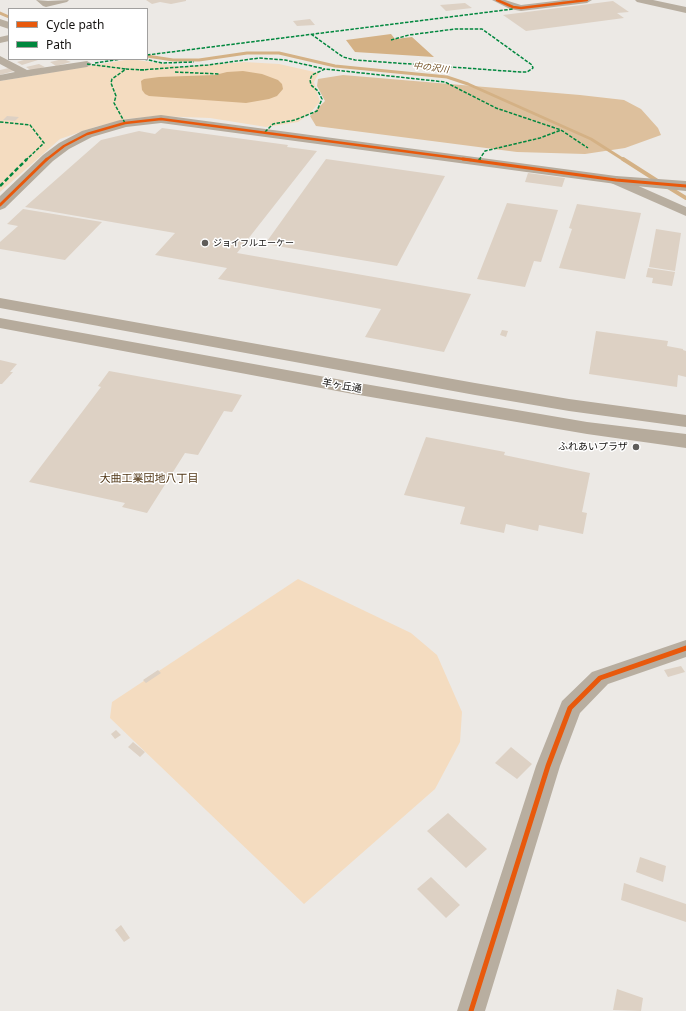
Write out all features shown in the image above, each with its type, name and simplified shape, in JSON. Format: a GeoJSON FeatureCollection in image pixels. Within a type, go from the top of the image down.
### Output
{"type":"FeatureCollection","features":[{"type":"Feature","properties":{"kind":"main road"},"geometry":{"type":"LineString","coordinates":[[0,205],[48,158],[64,146],[87,134],[125,123],[161,119],[616,180],[686,186]]}},
{"type":"Feature","properties":{"kind":"main road","name":"羊ヶ丘通"},"geometry":{"type":"LineString","coordinates":[[0,303],[569,405],[686,421]]}},
{"type":"Feature","properties":{"kind":"main road","name":"羊ヶ丘通"},"geometry":{"type":"LineString","coordinates":[[0,323],[353,388],[587,428],[686,441]]}},
{"type":"Feature","properties":{"kind":"street"},"geometry":{"type":"LineString","coordinates":[[41,0],[46,4],[64,0]]}},
{"type":"Feature","properties":{"kind":"street"},"geometry":{"type":"LineString","coordinates":[[497,0],[513,7],[521,8],[587,0]]}},
{"type":"Feature","properties":{"kind":"street"},"geometry":{"type":"LineString","coordinates":[[640,0],[686,10]]}},
{"type":"Feature","properties":{"kind":"street"},"geometry":{"type":"LineString","coordinates":[[0,59],[25,74]]}},
{"type":"Feature","properties":{"kind":"street"},"geometry":{"type":"LineString","coordinates":[[0,78],[87,64],[79,60]]}},
{"type":"Feature","properties":{"kind":"street"},"geometry":{"type":"LineString","coordinates":[[616,180],[686,212]]}},
{"type":"Feature","properties":{"kind":"street"},"geometry":{"type":"LineString","coordinates":[[471,1011],[548,766],[570,708],[600,678],[686,648]]}},
{"type":"Feature","properties":{"kind":"shaded area"},"geometry":{"type":"Polygon","coordinates":[[[391,34],[395,39],[412,37],[434,57],[355,52],[346,40],[391,34]]]}},
{"type":"Feature","properties":{"kind":"shaded area"},"geometry":{"type":"Polygon","coordinates":[[[125,60],[138,60],[183,67],[244,62],[279,64],[319,73],[314,82],[320,102],[309,114],[298,122],[266,127],[210,118],[157,116],[126,119],[95,127],[60,139],[0,192],[0,81],[125,60]]]}},
{"type":"Feature","properties":{"kind":"shaded area"},"geometry":{"type":"Polygon","coordinates":[[[243,71],[262,74],[278,80],[282,84],[283,89],[277,96],[246,103],[149,96],[142,90],[141,81],[144,79],[215,75],[227,72],[243,71]]]}},
{"type":"Feature","properties":{"kind":"shaded area"},"geometry":{"type":"Polygon","coordinates":[[[343,75],[624,100],[641,109],[658,128],[661,135],[625,148],[585,154],[517,152],[316,126],[310,116],[325,101],[317,86],[318,79],[343,75]]]}},
{"type":"Feature","properties":{"kind":"shaded area"},"geometry":{"type":"Polygon","coordinates":[[[298,579],[411,633],[437,655],[462,712],[460,742],[435,789],[304,904],[110,718],[112,702],[298,579]]]}},
{"type":"Feature","properties":{"kind":"building"},"geometry":{"type":"Polygon","coordinates":[[[146,0],[186,1],[171,4],[160,2],[152,4],[146,0]]]}},
{"type":"Feature","properties":{"kind":"building"},"geometry":{"type":"Polygon","coordinates":[[[613,1],[629,12],[617,13],[624,18],[526,31],[503,15],[613,1]]]}},
{"type":"Feature","properties":{"kind":"building"},"geometry":{"type":"Polygon","coordinates":[[[465,3],[472,8],[446,11],[440,5],[465,3]]]}},
{"type":"Feature","properties":{"kind":"building"},"geometry":{"type":"Polygon","coordinates":[[[310,19],[315,25],[297,26],[293,21],[310,19]]]}},
{"type":"Feature","properties":{"kind":"building"},"geometry":{"type":"Polygon","coordinates":[[[24,60],[38,60],[22,65],[17,62],[24,60]]]}},
{"type":"Feature","properties":{"kind":"building"},"geometry":{"type":"Polygon","coordinates":[[[66,60],[71,62],[56,66],[50,62],[66,60]]]}},
{"type":"Feature","properties":{"kind":"building"},"geometry":{"type":"Polygon","coordinates":[[[39,64],[45,67],[32,71],[26,67],[39,64]]]}},
{"type":"Feature","properties":{"kind":"building"},"geometry":{"type":"Polygon","coordinates":[[[9,68],[14,71],[0,75],[0,70],[9,68]]]}},
{"type":"Feature","properties":{"kind":"building"},"geometry":{"type":"Polygon","coordinates":[[[7,116],[19,117],[15,121],[3,120],[7,116]]]}},
{"type":"Feature","properties":{"kind":"building","name":"ジョイフルエーケー"},"geometry":{"type":"Polygon","coordinates":[[[162,128],[288,145],[287,147],[317,151],[237,253],[471,294],[444,352],[365,337],[381,309],[218,279],[227,268],[155,255],[175,233],[25,207],[101,140],[139,131],[155,134],[162,128]]]}},
{"type":"Feature","properties":{"kind":"building"},"geometry":{"type":"Polygon","coordinates":[[[326,159],[445,176],[397,266],[265,244],[326,159]]]}},
{"type":"Feature","properties":{"kind":"building"},"geometry":{"type":"Polygon","coordinates":[[[528,173],[565,178],[562,187],[525,182],[528,173]]]}},
{"type":"Feature","properties":{"kind":"building"},"geometry":{"type":"Polygon","coordinates":[[[507,203],[558,210],[541,262],[534,261],[525,287],[477,279],[507,203]]]}},
{"type":"Feature","properties":{"kind":"building"},"geometry":{"type":"Polygon","coordinates":[[[577,204],[641,213],[625,279],[559,268],[572,229],[569,228],[577,204]]]}},
{"type":"Feature","properties":{"kind":"building"},"geometry":{"type":"Polygon","coordinates":[[[23,209],[102,222],[65,260],[0,249],[0,242],[18,226],[7,224],[23,209]]]}},
{"type":"Feature","properties":{"kind":"building"},"geometry":{"type":"Polygon","coordinates":[[[656,229],[681,233],[675,271],[649,267],[656,229]]]}},
{"type":"Feature","properties":{"kind":"building"},"geometry":{"type":"Polygon","coordinates":[[[648,268],[675,272],[672,286],[652,283],[653,278],[646,277],[648,268]]]}},
{"type":"Feature","properties":{"kind":"building"},"geometry":{"type":"Polygon","coordinates":[[[502,330],[508,331],[506,337],[500,335],[502,330]]]}},
{"type":"Feature","properties":{"kind":"building"},"geometry":{"type":"Polygon","coordinates":[[[596,331],[668,341],[667,346],[686,351],[686,377],[678,375],[677,387],[589,374],[596,331]]]}},
{"type":"Feature","properties":{"kind":"building"},"geometry":{"type":"Polygon","coordinates":[[[0,360],[17,364],[10,372],[13,372],[2,384],[0,384],[0,360]]]}},
{"type":"Feature","properties":{"kind":"building"},"geometry":{"type":"Polygon","coordinates":[[[109,371],[242,395],[232,412],[224,411],[198,455],[185,453],[147,513],[122,507],[125,503],[29,482],[101,387],[98,386],[109,371]]]}},
{"type":"Feature","properties":{"kind":"building"},"geometry":{"type":"Polygon","coordinates":[[[426,437],[505,452],[504,455],[590,473],[582,512],[587,513],[583,534],[539,525],[538,531],[506,524],[504,533],[460,524],[465,507],[404,495],[426,437]]]}},
{"type":"Feature","properties":{"kind":"building"},"geometry":{"type":"Polygon","coordinates":[[[681,666],[685,672],[668,677],[664,670],[681,666]]]}},
{"type":"Feature","properties":{"kind":"building"},"geometry":{"type":"Polygon","coordinates":[[[158,670],[161,673],[146,683],[143,680],[158,670]]]}},
{"type":"Feature","properties":{"kind":"building"},"geometry":{"type":"Polygon","coordinates":[[[116,730],[121,735],[115,739],[111,734],[116,730]]]}},
{"type":"Feature","properties":{"kind":"building"},"geometry":{"type":"Polygon","coordinates":[[[133,742],[145,752],[140,757],[128,747],[133,742]]]}},
{"type":"Feature","properties":{"kind":"building"},"geometry":{"type":"Polygon","coordinates":[[[511,747],[532,764],[517,779],[495,763],[511,747]]]}},
{"type":"Feature","properties":{"kind":"building"},"geometry":{"type":"Polygon","coordinates":[[[448,813],[487,849],[466,868],[427,831],[448,813]]]}},
{"type":"Feature","properties":{"kind":"building"},"geometry":{"type":"Polygon","coordinates":[[[640,857],[666,866],[663,882],[636,872],[640,857]]]}},
{"type":"Feature","properties":{"kind":"building"},"geometry":{"type":"Polygon","coordinates":[[[431,877],[460,905],[446,918],[417,889],[431,877]]]}},
{"type":"Feature","properties":{"kind":"building"},"geometry":{"type":"Polygon","coordinates":[[[624,883],[686,904],[686,922],[621,900],[624,883]]]}},
{"type":"Feature","properties":{"kind":"building"},"geometry":{"type":"Polygon","coordinates":[[[121,925],[130,938],[124,942],[115,930],[121,925]]]}},
{"type":"Feature","properties":{"kind":"building"},"geometry":{"type":"Polygon","coordinates":[[[617,989],[643,998],[641,1011],[613,1010],[617,989]]]}},
{"type":"Feature","properties":{"kind":"waterway","name":"中の沢川"},"geometry":{"type":"LineString","coordinates":[[0,13],[8,17]]}},
{"type":"Feature","properties":{"kind":"waterway","name":"中の沢川"},"geometry":{"type":"LineString","coordinates":[[148,56],[173,60],[199,60],[247,53],[279,53],[335,66],[447,77],[468,84],[591,139],[624,160]]}},
{"type":"Feature","properties":{"kind":"waterway","name":"中の沢川"},"geometry":{"type":"LineString","coordinates":[[623,159],[659,182]]}},
{"type":"Feature","properties":{"kind":"waterway","name":"中の沢川"},"geometry":{"type":"LineString","coordinates":[[668,187],[686,198]]}},
{"type":"Feature","properties":{"kind":"marked path"},"geometry":{"type":"LineString","coordinates":[[148,55],[513,9]]}},
{"type":"Feature","properties":{"kind":"marked path"},"geometry":{"type":"LineString","coordinates":[[311,34],[343,57],[355,60],[520,72],[527,72],[533,68],[532,65],[482,29],[455,29],[409,35],[391,40]]}},
{"type":"Feature","properties":{"kind":"marked path"},"geometry":{"type":"LineString","coordinates":[[140,70],[208,65],[259,58],[285,60],[325,69]]}},
{"type":"Feature","properties":{"kind":"marked path"},"geometry":{"type":"LineString","coordinates":[[95,63],[114,60]]}},
{"type":"Feature","properties":{"kind":"marked path"},"geometry":{"type":"LineString","coordinates":[[148,60],[162,63],[194,62]]}},
{"type":"Feature","properties":{"kind":"marked path"},"geometry":{"type":"LineString","coordinates":[[87,64],[126,69]]}},
{"type":"Feature","properties":{"kind":"marked path"},"geometry":{"type":"LineString","coordinates":[[125,123],[114,103],[116,96],[111,83],[112,79],[126,69],[145,70]]}},
{"type":"Feature","properties":{"kind":"marked path"},"geometry":{"type":"LineString","coordinates":[[265,132],[273,124],[295,120],[317,111],[322,99],[318,91],[311,85],[310,80],[312,75],[325,69],[445,82],[496,108],[561,130],[588,148]]}},
{"type":"Feature","properties":{"kind":"marked path"},"geometry":{"type":"LineString","coordinates":[[175,72],[219,74]]}},
{"type":"Feature","properties":{"kind":"marked path"},"geometry":{"type":"LineString","coordinates":[[0,122],[30,125],[44,143],[0,186]]}},
{"type":"Feature","properties":{"kind":"marked path"},"geometry":{"type":"LineString","coordinates":[[479,161],[485,151],[540,138],[561,130]]}},
{"type":"Feature","properties":{"kind":"cycle path"},"geometry":{"type":"LineString","coordinates":[[497,0],[513,7],[521,8],[587,0]]}},
{"type":"Feature","properties":{"kind":"cycle path"},"geometry":{"type":"LineString","coordinates":[[0,205],[48,158],[64,146],[87,134],[125,123],[161,119],[616,180],[686,186]]}},
{"type":"Feature","properties":{"kind":"cycle path"},"geometry":{"type":"LineString","coordinates":[[471,1011],[548,766],[570,708],[600,678],[686,648]]}},
{"type":"Feature","properties":{"kind":"place","name":"ジョイフルエーケー"},"geometry":{"type":"Point","coordinates":[205,243]}},
{"type":"Feature","properties":{"kind":"place","name":"ふれあいプラザ"},"geometry":{"type":"Point","coordinates":[636,447]}},
{"type":"Feature","properties":{"kind":"district","name":"大曲工業団地八丁目"},"geometry":{"type":"Point","coordinates":[149,479]}}]}
